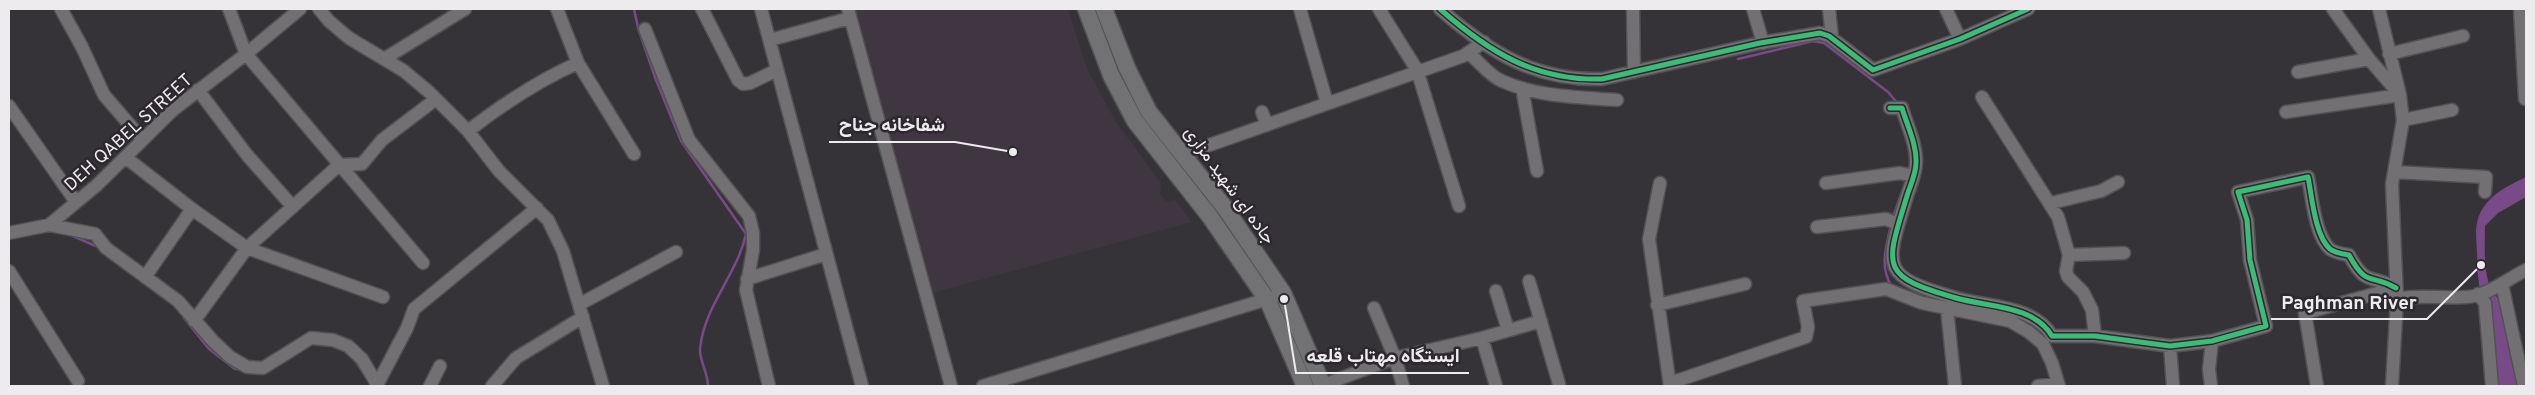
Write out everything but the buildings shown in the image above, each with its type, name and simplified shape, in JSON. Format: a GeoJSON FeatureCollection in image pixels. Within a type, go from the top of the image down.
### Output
{"type":"FeatureCollection","features":[{"type":"Feature","properties":{"kind":"main road","name":"جاده ای شهید مزاری"},"geometry":{"type":"LineString","coordinates":[[1086,9],[1111,75],[1135,121],[1211,218],[1268,301],[1305,386]]}},
{"type":"Feature","properties":{"kind":"main road","name":"جاده ای شهید مزاری"},"geometry":{"type":"LineString","coordinates":[[1104,9],[1126,68],[1149,112],[1186,156],[1283,292],[1323,386]]}},
{"type":"Feature","properties":{"kind":"street"},"geometry":{"type":"LineString","coordinates":[[61,9],[82,47],[104,95],[142,139]]}},
{"type":"Feature","properties":{"kind":"street"},"geometry":{"type":"LineString","coordinates":[[229,9],[246,54],[423,263]]}},
{"type":"Feature","properties":{"kind":"street","name":"DEH QABEL STREET"},"geometry":{"type":"LineString","coordinates":[[49,225],[97,185],[142,139],[198,90],[246,54],[300,9]]}},
{"type":"Feature","properties":{"kind":"street"},"geometry":{"type":"LineString","coordinates":[[319,9],[329,21],[349,38],[404,71],[436,99],[468,131],[499,171],[537,208],[552,227],[563,251],[603,386]]}},
{"type":"Feature","properties":{"kind":"street"},"geometry":{"type":"LineString","coordinates":[[384,59],[464,9]]}},
{"type":"Feature","properties":{"kind":"street"},"geometry":{"type":"LineString","coordinates":[[557,9],[578,63],[634,154]]}},
{"type":"Feature","properties":{"kind":"street"},"geometry":{"type":"LineString","coordinates":[[702,9],[738,80],[743,84],[750,84],[776,70]]}},
{"type":"Feature","properties":{"kind":"street"},"geometry":{"type":"LineString","coordinates":[[761,9],[862,386]]}},
{"type":"Feature","properties":{"kind":"street"},"geometry":{"type":"LineString","coordinates":[[1300,9],[1328,103]]}},
{"type":"Feature","properties":{"kind":"street"},"geometry":{"type":"LineString","coordinates":[[1379,9],[1417,70],[1459,206]]}},
{"type":"Feature","properties":{"kind":"street"},"geometry":{"type":"LineString","coordinates":[[1440,9],[1478,47],[1501,81],[1522,88],[1565,96],[1617,100]]}},
{"type":"Feature","properties":{"kind":"street"},"geometry":{"type":"LineString","coordinates":[[1633,9],[1634,72]]}},
{"type":"Feature","properties":{"kind":"street"},"geometry":{"type":"LineString","coordinates":[[1753,9],[1763,43]]}},
{"type":"Feature","properties":{"kind":"street"},"geometry":{"type":"LineString","coordinates":[[1829,9],[1832,38]]}},
{"type":"Feature","properties":{"kind":"street"},"geometry":{"type":"LineString","coordinates":[[1946,9],[1960,39]]}},
{"type":"Feature","properties":{"kind":"street"},"geometry":{"type":"LineString","coordinates":[[1186,156],[1198,149],[1478,47],[1514,62],[1556,76],[1582,80],[1602,79],[1763,43],[1820,33],[1832,38],[1873,70],[1960,39],[2028,9]]}},
{"type":"Feature","properties":{"kind":"street"},"geometry":{"type":"LineString","coordinates":[[2333,9],[2369,59],[2400,95]]}},
{"type":"Feature","properties":{"kind":"street"},"geometry":{"type":"LineString","coordinates":[[2379,9],[2400,95],[2403,120],[2392,184],[2396,293],[2392,386]]}},
{"type":"Feature","properties":{"kind":"street"},"geometry":{"type":"LineString","coordinates":[[2520,9],[2524,99]]}},
{"type":"Feature","properties":{"kind":"street"},"geometry":{"type":"LineString","coordinates":[[770,40],[849,14],[951,386]]}},
{"type":"Feature","properties":{"kind":"street"},"geometry":{"type":"LineString","coordinates":[[645,29],[689,140],[749,216],[753,233],[753,250],[746,290],[769,386]]}},
{"type":"Feature","properties":{"kind":"street"},"geometry":{"type":"LineString","coordinates":[[2389,54],[2463,36]]}},
{"type":"Feature","properties":{"kind":"street"},"geometry":{"type":"LineString","coordinates":[[2298,72],[2369,59]]}},
{"type":"Feature","properties":{"kind":"street"},"geometry":{"type":"LineString","coordinates":[[468,131],[505,102],[544,78],[578,63]]}},
{"type":"Feature","properties":{"kind":"street"},"geometry":{"type":"LineString","coordinates":[[1522,88],[1537,171]]}},
{"type":"Feature","properties":{"kind":"street"},"geometry":{"type":"LineString","coordinates":[[198,90],[248,155],[294,207]]}},
{"type":"Feature","properties":{"kind":"street"},"geometry":{"type":"LineString","coordinates":[[2286,112],[2400,95]]}},
{"type":"Feature","properties":{"kind":"street"},"geometry":{"type":"LineString","coordinates":[[1982,97],[2051,203],[2069,255],[2066,271],[2068,277],[2083,292],[2092,310],[2095,336]]}},
{"type":"Feature","properties":{"kind":"street"},"geometry":{"type":"LineString","coordinates":[[194,321],[248,248],[339,165],[362,164],[382,140],[436,99]]}},
{"type":"Feature","properties":{"kind":"street"},"geometry":{"type":"LineString","coordinates":[[9,106],[76,202]]}},
{"type":"Feature","properties":{"kind":"street"},"geometry":{"type":"LineString","coordinates":[[1896,108],[1915,152],[1916,164],[1913,176],[1892,222],[1892,253],[1902,297],[1947,309],[2010,321],[2030,332],[2043,344],[2052,363],[2058,385],[2038,386]]}},
{"type":"Feature","properties":{"kind":"street"},"geometry":{"type":"LineString","coordinates":[[2403,120],[2452,110]]}},
{"type":"Feature","properties":{"kind":"street"},"geometry":{"type":"LineString","coordinates":[[1262,112],[1267,125]]}},
{"type":"Feature","properties":{"kind":"street"},"geometry":{"type":"LineString","coordinates":[[125,157],[192,209],[248,248],[383,297]]}},
{"type":"Feature","properties":{"kind":"street"},"geometry":{"type":"LineString","coordinates":[[2394,172],[2486,177],[2485,192]]}},
{"type":"Feature","properties":{"kind":"street"},"geometry":{"type":"LineString","coordinates":[[1826,183],[1900,173],[1913,176]]}},
{"type":"Feature","properties":{"kind":"street"},"geometry":{"type":"LineString","coordinates":[[1660,183],[1649,239],[1656,304],[1670,385],[1806,337],[1808,326],[1804,301],[1899,285],[1913,285],[1958,299],[2000,306],[2046,325],[2052,336],[2095,336],[2170,346],[2212,341],[2266,326],[2250,260],[2247,220],[2238,192],[2308,177],[2317,223],[2325,243],[2332,251],[2349,255],[2358,272],[2368,279],[2386,282],[2396,293]]}},
{"type":"Feature","properties":{"kind":"street"},"geometry":{"type":"LineString","coordinates":[[2051,203],[2101,191],[2118,182]]}},
{"type":"Feature","properties":{"kind":"street"},"geometry":{"type":"LineString","coordinates":[[377,386],[407,328],[414,310],[537,208]]}},
{"type":"Feature","properties":{"kind":"street"},"geometry":{"type":"LineString","coordinates":[[144,277],[192,209]]}},
{"type":"Feature","properties":{"kind":"street"},"geometry":{"type":"LineString","coordinates":[[1817,227],[1892,222]]}},
{"type":"Feature","properties":{"kind":"street"},"geometry":{"type":"LineString","coordinates":[[11,230],[49,225],[95,234],[106,248],[178,301],[194,321],[230,357],[247,367],[263,368],[311,338],[332,340],[348,346],[362,359],[377,386]]}},
{"type":"Feature","properties":{"kind":"street"},"geometry":{"type":"LineString","coordinates":[[580,304],[676,252]]}},
{"type":"Feature","properties":{"kind":"street"},"geometry":{"type":"LineString","coordinates":[[2069,255],[2124,253]]}},
{"type":"Feature","properties":{"kind":"street"},"geometry":{"type":"LineString","coordinates":[[747,279],[826,254]]}},
{"type":"Feature","properties":{"kind":"street"},"geometry":{"type":"LineString","coordinates":[[2317,386],[2306,313],[2396,293],[2412,296],[2468,297],[2500,286],[2526,270]]}},
{"type":"Feature","properties":{"kind":"street"},"geometry":{"type":"LineString","coordinates":[[9,271],[78,381]]}},
{"type":"Feature","properties":{"kind":"street"},"geometry":{"type":"LineString","coordinates":[[1529,281],[1559,384]]}},
{"type":"Feature","properties":{"kind":"street"},"geometry":{"type":"LineString","coordinates":[[1656,304],[1745,284]]}},
{"type":"Feature","properties":{"kind":"street"},"geometry":{"type":"LineString","coordinates":[[2500,286],[2524,386]]}},
{"type":"Feature","properties":{"kind":"street"},"geometry":{"type":"LineString","coordinates":[[1496,291],[1508,330]]}},
{"type":"Feature","properties":{"kind":"street"},"geometry":{"type":"LineString","coordinates":[[982,386],[1268,301],[1283,292]]}},
{"type":"Feature","properties":{"kind":"street"},"geometry":{"type":"LineString","coordinates":[[2479,294],[2485,302],[2492,386]]}},
{"type":"Feature","properties":{"kind":"street"},"geometry":{"type":"LineString","coordinates":[[1374,308],[1395,358],[1403,386]]}},
{"type":"Feature","properties":{"kind":"street"},"geometry":{"type":"LineString","coordinates":[[1947,309],[1955,386]]}},
{"type":"Feature","properties":{"kind":"street"},"geometry":{"type":"LineString","coordinates":[[492,386],[516,358],[583,317]]}},
{"type":"Feature","properties":{"kind":"street"},"geometry":{"type":"LineString","coordinates":[[1323,386],[1395,358],[1482,338],[1541,321]]}},
{"type":"Feature","properties":{"kind":"street"},"geometry":{"type":"LineString","coordinates":[[1482,338],[1496,386]]}},
{"type":"Feature","properties":{"kind":"street"},"geometry":{"type":"LineString","coordinates":[[2211,386],[2209,369],[2212,341]]}},
{"type":"Feature","properties":{"kind":"street"},"geometry":{"type":"LineString","coordinates":[[2170,346],[2173,386]]}},
{"type":"Feature","properties":{"kind":"street"},"geometry":{"type":"LineString","coordinates":[[430,386],[440,366]]}},
{"type":"Feature","properties":{"kind":"shaded area"},"geometry":{"type":"Polygon","coordinates":[[[850,9],[1068,9],[1087,69],[1116,122],[1161,183],[1160,194],[1166,202],[1175,200],[1192,222],[925,295],[850,9]]]}},
{"type":"Feature","properties":{"kind":"shaded area"},"geometry":{"type":"Polygon","coordinates":[[[2526,177],[2526,197],[2498,213],[2485,226],[2487,278],[2495,295],[2502,301],[2518,386],[2492,386],[2477,268],[2477,221],[2492,197],[2526,177]]]}},
{"type":"Feature","properties":{"kind":"waterway"},"geometry":{"type":"LineString","coordinates":[[634,9],[638,28],[656,80],[681,141],[746,234],[736,263],[714,305],[703,333],[700,353],[708,386]]}},
{"type":"Feature","properties":{"kind":"waterway"},"geometry":{"type":"LineString","coordinates":[[1738,59],[1813,41],[1824,43],[1888,92],[1899,105]]}},
{"type":"Feature","properties":{"kind":"waterway"},"geometry":{"type":"LineString","coordinates":[[1893,217],[1902,192]]}},
{"type":"Feature","properties":{"kind":"waterway"},"geometry":{"type":"LineString","coordinates":[[1891,225],[1885,264],[1892,287]]}},
{"type":"Feature","properties":{"kind":"waterway"},"geometry":{"type":"LineString","coordinates":[[73,236],[98,247]]}},
{"type":"Feature","properties":{"kind":"waterway"},"geometry":{"type":"LineString","coordinates":[[119,265],[133,275]]}},
{"type":"Feature","properties":{"kind":"waterway"},"geometry":{"type":"LineString","coordinates":[[184,318],[209,349],[235,369],[240,369]]}},
{"type":"Feature","properties":{"kind":"waterway"},"geometry":{"type":"LineString","coordinates":[[354,359],[365,375]]}},
{"type":"Feature","properties":{"kind":"cycle path"},"geometry":{"type":"LineString","coordinates":[[1440,9],[1495,51],[1514,61],[1555,75],[1602,79],[1760,43],[1820,33],[1829,36],[1873,70],[1960,39],[2028,9]]}},
{"type":"Feature","properties":{"kind":"cycle path"},"geometry":{"type":"LineString","coordinates":[[1890,108],[1902,108],[1916,156],[1915,171],[1895,239],[1894,266],[1901,275],[1913,283],[1931,290],[1968,301],[2009,309],[2034,318],[2052,336],[2095,336],[2170,346],[2212,341],[2266,326],[2250,260],[2247,220],[2238,192],[2308,177],[2315,216],[2325,243],[2330,249],[2349,255],[2360,272],[2365,276],[2396,288]]}},
{"type":"Feature","properties":{"kind":"place","name":"شفاخانه جناح"},"geometry":{"type":"Point","coordinates":[1013,152]}},
{"type":"Feature","properties":{"kind":"place","name":"Paghman River"},"geometry":{"type":"Point","coordinates":[2481,265]}},
{"type":"Feature","properties":{"kind":"place","name":"ایستگاه مهتاب قلعه"},"geometry":{"type":"Point","coordinates":[1284,299]}}]}
